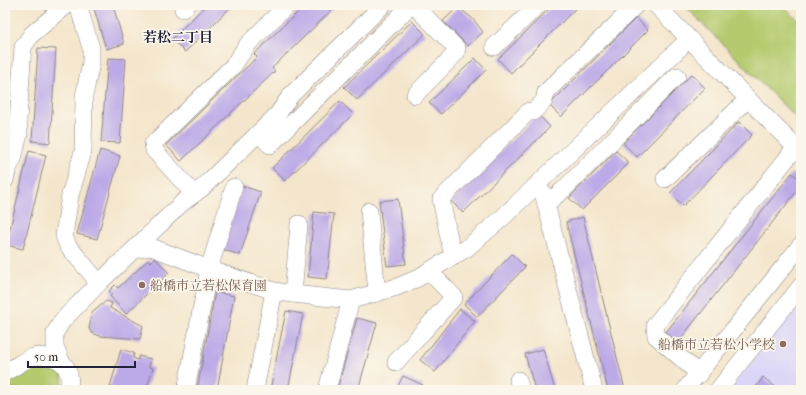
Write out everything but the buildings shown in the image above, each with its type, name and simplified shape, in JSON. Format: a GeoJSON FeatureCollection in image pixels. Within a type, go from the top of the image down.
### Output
{"type":"FeatureCollection","features":[{"type":"Feature","properties":{"kind":"street"},"geometry":{"type":"LineString","coordinates":[[5,180],[8,168],[13,159],[19,134],[18,121],[23,47],[32,34],[67,5]]}},
{"type":"Feature","properties":{"kind":"street"},"geometry":{"type":"LineString","coordinates":[[78,5],[91,48],[91,63],[84,96],[83,152],[70,195],[64,236],[68,246],[99,283]]}},
{"type":"Feature","properties":{"kind":"street"},"geometry":{"type":"LineString","coordinates":[[194,194],[154,150],[153,144],[233,66],[248,44],[287,5]]}},
{"type":"Feature","properties":{"kind":"street"},"geometry":{"type":"LineString","coordinates":[[60,361],[55,346],[55,333],[62,321],[99,283],[277,115],[291,95],[383,5]]}},
{"type":"Feature","properties":{"kind":"street"},"geometry":{"type":"LineString","coordinates":[[258,133],[270,145],[412,5],[457,49],[456,53],[415,95]]}},
{"type":"Feature","properties":{"kind":"street"},"geometry":{"type":"LineString","coordinates":[[494,47],[538,5]]}},
{"type":"Feature","properties":{"kind":"street"},"geometry":{"type":"LineString","coordinates":[[453,257],[441,199],[529,111],[533,112],[544,101],[546,92],[636,5]]}},
{"type":"Feature","properties":{"kind":"street"},"geometry":{"type":"LineString","coordinates":[[656,5],[798,150],[655,325],[656,336],[699,374]]}},
{"type":"Feature","properties":{"kind":"street"},"geometry":{"type":"LineString","coordinates":[[134,250],[151,248],[274,291],[293,294],[351,300],[397,287],[429,272],[467,248],[500,219],[689,39]]}},
{"type":"Feature","properties":{"kind":"street"},"geometry":{"type":"LineString","coordinates":[[546,204],[563,190],[672,81],[652,73]]}},
{"type":"Feature","properties":{"kind":"street"},"geometry":{"type":"LineString","coordinates":[[665,179],[748,99]]}},
{"type":"Feature","properties":{"kind":"street"},"geometry":{"type":"LineString","coordinates":[[537,184],[543,193],[594,390]]}},
{"type":"Feature","properties":{"kind":"street"},"geometry":{"type":"LineString","coordinates":[[186,390],[208,269],[234,187]]}},
{"type":"Feature","properties":{"kind":"street"},"geometry":{"type":"LineString","coordinates":[[369,211],[377,293]]}},
{"type":"Feature","properties":{"kind":"street"},"geometry":{"type":"LineString","coordinates":[[293,294],[299,224]]}},
{"type":"Feature","properties":{"kind":"street"},"geometry":{"type":"LineString","coordinates":[[686,390],[801,245]]}},
{"type":"Feature","properties":{"kind":"street"},"geometry":{"type":"LineString","coordinates":[[396,362],[454,297],[429,272]]}},
{"type":"Feature","properties":{"kind":"street"},"geometry":{"type":"LineString","coordinates":[[718,390],[801,286]]}},
{"type":"Feature","properties":{"kind":"street"},"geometry":{"type":"LineString","coordinates":[[255,390],[274,291]]}},
{"type":"Feature","properties":{"kind":"street"},"geometry":{"type":"LineString","coordinates":[[327,390],[351,300]]}},
{"type":"Feature","properties":{"kind":"street"},"geometry":{"type":"LineString","coordinates":[[5,372],[35,356],[48,357],[60,361],[68,369],[70,380],[69,390]]}},
{"type":"Feature","properties":{"kind":"shaded area","name":"船橋市立若松小学校"},"geometry":{"type":"Polygon","coordinates":[[[801,298],[801,390],[729,390],[801,298]]]}},
{"type":"Feature","properties":{"kind":"green space"},"geometry":{"type":"Polygon","coordinates":[[[684,5],[783,5],[801,23],[801,123],[684,5]]]}},
{"type":"Feature","properties":{"kind":"green space"},"geometry":{"type":"Polygon","coordinates":[[[30,364],[53,365],[62,373],[63,390],[5,389],[5,380],[30,364]]]}},
{"type":"Feature","properties":{"kind":"place","name":"船橋市立若松保育園"},"geometry":{"type":"Point","coordinates":[142,285]}},
{"type":"Feature","properties":{"kind":"place","name":"船橋市立若松小学校"},"geometry":{"type":"Point","coordinates":[783,344]}},
{"type":"Feature","properties":{"kind":"district","name":"若松二丁目"},"geometry":{"type":"Point","coordinates":[178,37]}}]}
